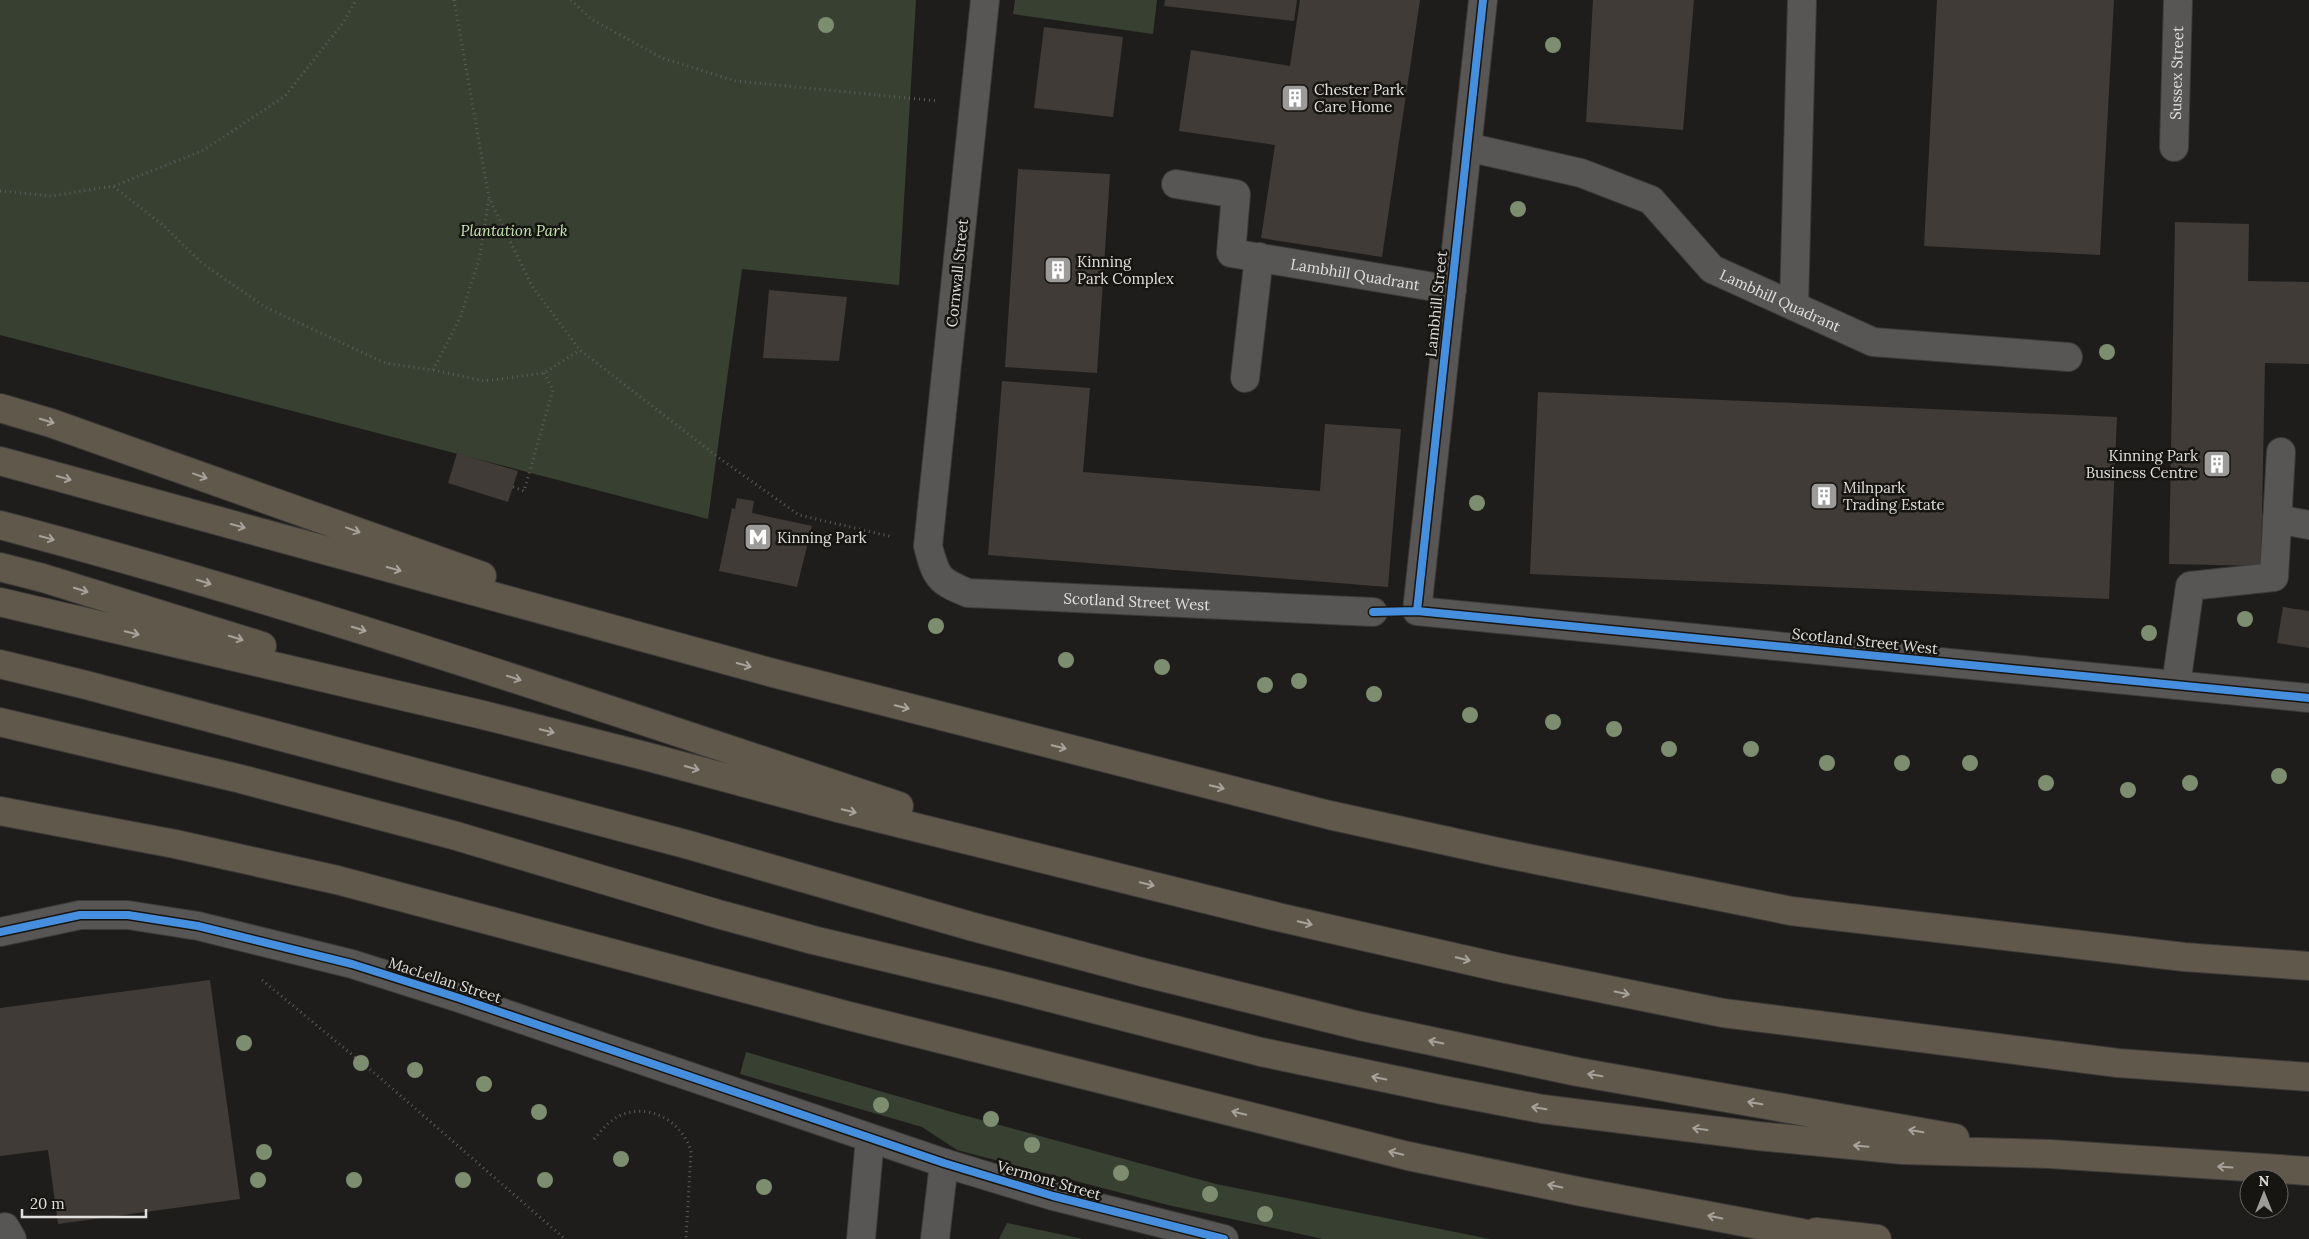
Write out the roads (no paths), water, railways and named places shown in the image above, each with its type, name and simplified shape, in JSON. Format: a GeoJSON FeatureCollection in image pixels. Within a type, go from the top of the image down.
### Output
{"type":"FeatureCollection","features":[{"type":"Feature","properties":{"kind":"highway"},"geometry":{"type":"LineString","coordinates":[[0,408],[51,422],[698,652]]}},
{"type":"Feature","properties":{"kind":"highway"},"geometry":{"type":"LineString","coordinates":[[0,460],[698,652],[1329,815],[1791,911],[2184,958],[2309,966]]}},
{"type":"Feature","properties":{"kind":"highway"},"geometry":{"type":"LineString","coordinates":[[0,525],[128,559],[462,661],[1100,873]]}},
{"type":"Feature","properties":{"kind":"highway"},"geometry":{"type":"LineString","coordinates":[[0,567],[43,578],[482,715]]}},
{"type":"Feature","properties":{"kind":"highway"},"geometry":{"type":"LineString","coordinates":[[0,602],[482,715],[645,756],[838,808],[1278,917],[1496,967],[1723,1013],[2118,1064],[2309,1077]]}},
{"type":"Feature","properties":{"kind":"highway"},"geometry":{"type":"LineString","coordinates":[[0,664],[114,692],[680,842],[970,926],[1142,972],[1360,1026],[1578,1072],[2050,1154]]}},
{"type":"Feature","properties":{"kind":"highway"},"geometry":{"type":"LineString","coordinates":[[0,722],[241,779],[454,835],[718,914],[813,940],[1001,985],[1143,1023],[1352,1072],[1542,1109],[1758,1136],[1903,1150],[2050,1154],[2309,1171]]}},
{"type":"Feature","properties":{"kind":"highway"},"geometry":{"type":"LineString","coordinates":[[0,811],[175,844],[337,880],[849,1016],[1408,1156],[1763,1227],[1834,1239]]}},
{"type":"Feature","properties":{"kind":"highway"},"geometry":{"type":"LineString","coordinates":[[1763,1227],[1877,1239]]}},
{"type":"Feature","properties":{"kind":"street","name":"Cornwall Street"},"geometry":{"type":"LineString","coordinates":[[928,546],[985,0]]}},
{"type":"Feature","properties":{"kind":"street","name":"Lambhill Street"},"geometry":{"type":"LineString","coordinates":[[1417,611],[1483,0]]}},
{"type":"Feature","properties":{"kind":"street"},"geometry":{"type":"LineString","coordinates":[[1794,306],[1802,0]]}},
{"type":"Feature","properties":{"kind":"street","name":"Sussex Street"},"geometry":{"type":"LineString","coordinates":[[2174,147],[2178,0]]}},
{"type":"Feature","properties":{"kind":"street","name":"Lambhill Quadrant"},"geometry":{"type":"LineString","coordinates":[[1467,147],[1581,173],[1651,200],[1712,269],[1873,342],[2068,357]]}},
{"type":"Feature","properties":{"kind":"street","name":"Lambhill Quadrant"},"geometry":{"type":"LineString","coordinates":[[1176,184],[1236,194],[1232,252],[1452,290]]}},
{"type":"Feature","properties":{"kind":"street"},"geometry":{"type":"LineString","coordinates":[[1245,378],[1259,257]]}},
{"type":"Feature","properties":{"kind":"street"},"geometry":{"type":"LineString","coordinates":[[2176,685],[2190,586],[2274,577],[2281,452]]}},
{"type":"Feature","properties":{"kind":"street"},"geometry":{"type":"LineString","coordinates":[[2278,519],[2309,525]]}},
{"type":"Feature","properties":{"kind":"street","name":"Scotland Street West"},"geometry":{"type":"LineString","coordinates":[[928,546],[934,569],[945,584],[968,593],[1373,612]]}},
{"type":"Feature","properties":{"kind":"street","name":"Scotland Street West"},"geometry":{"type":"LineString","coordinates":[[1417,611],[2309,698]]}},
{"type":"Feature","properties":{"kind":"street","name":"MacLellan Street"},"geometry":{"type":"LineString","coordinates":[[0,932],[80,916],[128,915],[198,926],[352,964],[441,992],[870,1138]]}},
{"type":"Feature","properties":{"kind":"street"},"geometry":{"type":"LineString","coordinates":[[861,1239],[870,1138]]}},
{"type":"Feature","properties":{"kind":"street","name":"Vermont Street"},"geometry":{"type":"LineString","coordinates":[[870,1138],[1053,1196],[1224,1239]]}},
{"type":"Feature","properties":{"kind":"street"},"geometry":{"type":"LineString","coordinates":[[935,1239],[944,1163]]}},
{"type":"Feature","properties":{"kind":"place","name":"Chester Park Care Home"},"geometry":{"type":"Point","coordinates":[1295,98]}},
{"type":"Feature","properties":{"kind":"place","name":"Kinning Park Complex"},"geometry":{"type":"Point","coordinates":[1058,270]}},
{"type":"Feature","properties":{"kind":"place","name":"Kinning Park Business Centre"},"geometry":{"type":"Point","coordinates":[2217,464]}},
{"type":"Feature","properties":{"kind":"place","name":"Milnpark Trading Estate"},"geometry":{"type":"Point","coordinates":[1824,496]}},
{"type":"Feature","properties":{"kind":"place","name":"Kinning Park"},"geometry":{"type":"Point","coordinates":[758,537]}},
{"type":"Feature","properties":{"kind":"park label","name":"Plantation Park"},"geometry":{"type":"Point","coordinates":[514,230]}}]}
